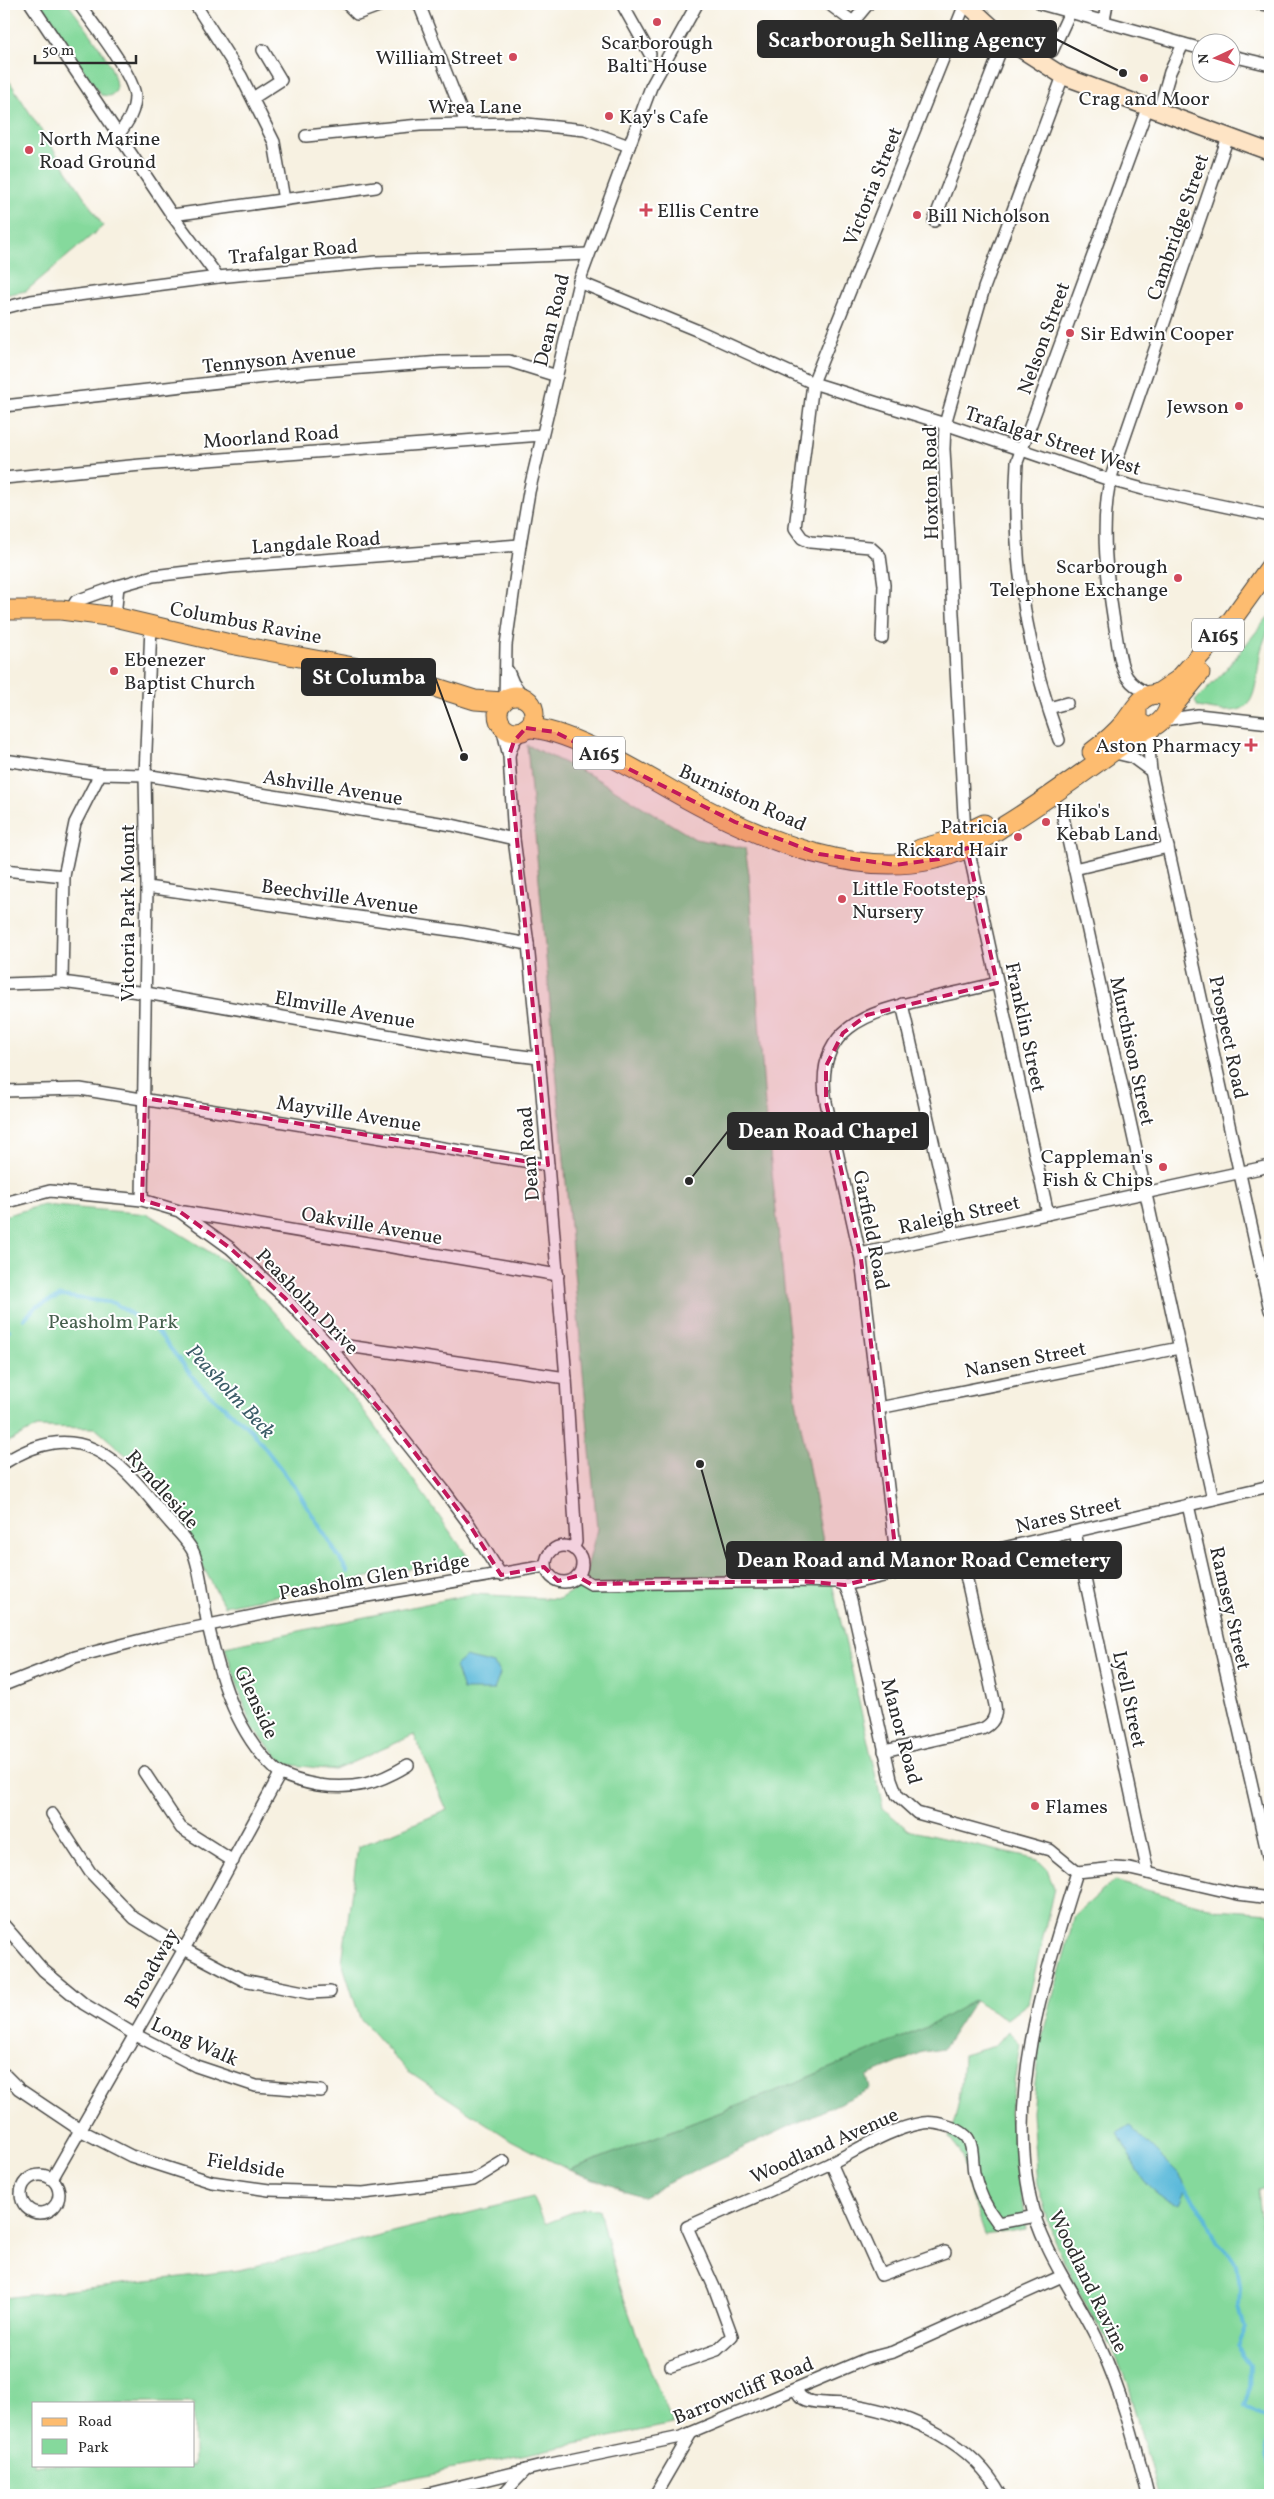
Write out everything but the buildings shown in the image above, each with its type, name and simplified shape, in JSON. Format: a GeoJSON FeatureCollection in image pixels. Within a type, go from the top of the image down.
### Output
{"type":"FeatureCollection","features":[{"type":"Feature","properties":{"kind":"main road"},"geometry":{"type":"LineString","coordinates":[[966,4],[1005,39],[1063,76],[1270,152]]}},
{"type":"Feature","properties":{"kind":"main road","name":"A165"},"geometry":{"type":"LineString","coordinates":[[1157,711],[1178,680],[1231,621],[1270,567]]}},
{"type":"Feature","properties":{"kind":"main road","name":"A165"},"geometry":{"type":"LineString","coordinates":[[1157,711],[1240,627],[1270,587]]}},
{"type":"Feature","properties":{"kind":"main road","name":"Columbus Ravine"},"geometry":{"type":"LineString","coordinates":[[4,610],[70,612],[115,617],[230,644],[396,675],[475,700],[504,701]]}},
{"type":"Feature","properties":{"kind":"main road"},"geometry":{"type":"LineString","coordinates":[[514,696],[528,702],[532,720],[525,729],[511,731],[500,721],[498,712],[504,701],[514,696]]}},
{"type":"Feature","properties":{"kind":"main road","name":"Columbus Ravine"},"geometry":{"type":"LineString","coordinates":[[475,700],[500,721]]}},
{"type":"Feature","properties":{"kind":"main road","name":"Burniston Road"},"geometry":{"type":"LineString","coordinates":[[528,702],[542,721],[555,732],[642,774],[798,836],[852,850],[894,852],[966,841],[1047,798],[1111,752],[1157,711]]}},
{"type":"Feature","properties":{"kind":"main road","name":"Burniston Road"},"geometry":{"type":"LineString","coordinates":[[966,841],[1105,742],[1157,711]]}},
{"type":"Feature","properties":{"kind":"main road","name":"Burniston Road"},"geometry":{"type":"LineString","coordinates":[[525,729],[555,732]]}},
{"type":"Feature","properties":{"kind":"street"},"geometry":{"type":"LineString","coordinates":[[31,4],[172,215],[218,277]]}},
{"type":"Feature","properties":{"kind":"street"},"geometry":{"type":"LineString","coordinates":[[79,4],[123,67],[135,94],[132,116],[119,134]]}},
{"type":"Feature","properties":{"kind":"street"},"geometry":{"type":"LineString","coordinates":[[347,4],[357,14],[384,4]]}},
{"type":"Feature","properties":{"kind":"street"},"geometry":{"type":"LineString","coordinates":[[419,4],[466,122]]}},
{"type":"Feature","properties":{"kind":"street"},"geometry":{"type":"LineString","coordinates":[[622,4],[650,54]]}},
{"type":"Feature","properties":{"kind":"street","name":"Dean Road"},"geometry":{"type":"LineString","coordinates":[[504,701],[509,621],[520,545],[542,435],[579,282],[651,87],[697,4]]}},
{"type":"Feature","properties":{"kind":"street"},"geometry":{"type":"LineString","coordinates":[[829,4],[852,22],[868,4]]}},
{"type":"Feature","properties":{"kind":"street","name":"Victoria Street"},"geometry":{"type":"LineString","coordinates":[[882,638],[884,585],[880,556],[870,547],[810,542],[802,538],[796,528],[813,383],[966,4]]}},
{"type":"Feature","properties":{"kind":"street"},"geometry":{"type":"LineString","coordinates":[[1041,4],[1104,20],[1192,46]]}},
{"type":"Feature","properties":{"kind":"street"},"geometry":{"type":"LineString","coordinates":[[1104,20],[1107,4]]}},
{"type":"Feature","properties":{"kind":"street"},"geometry":{"type":"LineString","coordinates":[[1260,4],[1270,5]]}},
{"type":"Feature","properties":{"kind":"street"},"geometry":{"type":"LineString","coordinates":[[197,5],[242,76],[274,142],[284,200]]}},
{"type":"Feature","properties":{"kind":"street"},"geometry":{"type":"LineString","coordinates":[[1052,51],[1070,12]]}},
{"type":"Feature","properties":{"kind":"street"},"geometry":{"type":"LineString","coordinates":[[934,221],[1005,39]]}},
{"type":"Feature","properties":{"kind":"street","name":"Nelson Street"},"geometry":{"type":"LineString","coordinates":[[1059,740],[1026,617],[1018,563],[1017,462],[1153,108],[1183,44]]}},
{"type":"Feature","properties":{"kind":"street"},"geometry":{"type":"LineString","coordinates":[[253,98],[281,80],[263,50]]}},
{"type":"Feature","properties":{"kind":"street"},"geometry":{"type":"LineString","coordinates":[[1242,58],[1270,64]]}},
{"type":"Feature","properties":{"kind":"street","name":"Hoxton Road"},"geometry":{"type":"LineString","coordinates":[[966,841],[944,449],[945,424],[984,288],[1063,76]]}},
{"type":"Feature","properties":{"kind":"street","name":"Wrea Lane"},"geometry":{"type":"LineString","coordinates":[[306,136],[466,122],[585,130],[629,146]]}},
{"type":"Feature","properties":{"kind":"street"},"geometry":{"type":"LineString","coordinates":[[319,134],[320,147]]}},
{"type":"Feature","properties":{"kind":"street","name":"Cambridge Street"},"geometry":{"type":"LineString","coordinates":[[1198,715],[1157,711],[1128,677],[1118,642],[1109,594],[1103,530],[1104,508],[1110,480],[1228,137]]}},
{"type":"Feature","properties":{"kind":"street"},"geometry":{"type":"LineString","coordinates":[[172,215],[376,188]]}},
{"type":"Feature","properties":{"kind":"street","name":"Trafalgar Road"},"geometry":{"type":"LineString","coordinates":[[4,308],[31,301],[218,277],[376,262],[588,254]]}},
{"type":"Feature","properties":{"kind":"street","name":"Trafalgar Street West"},"geometry":{"type":"LineString","coordinates":[[579,282],[701,332],[813,383],[945,424],[1110,480],[1143,489],[1270,516]]}},
{"type":"Feature","properties":{"kind":"street","name":"Tennyson Avenue"},"geometry":{"type":"LineString","coordinates":[[4,406],[310,372],[441,362],[508,361],[557,376]]}},
{"type":"Feature","properties":{"kind":"street","name":"Moorland Road"},"geometry":{"type":"LineString","coordinates":[[4,478],[141,464],[542,435]]}},
{"type":"Feature","properties":{"kind":"street","name":"Langdale Road"},"geometry":{"type":"LineString","coordinates":[[70,612],[76,601],[153,576],[230,567],[520,545]]}},
{"type":"Feature","properties":{"kind":"street"},"geometry":{"type":"LineString","coordinates":[[115,617],[118,586]]}},
{"type":"Feature","properties":{"kind":"street","name":"Victoria Park Mount"},"geometry":{"type":"LineString","coordinates":[[142,1200],[147,887],[146,775],[151,626]]}},
{"type":"Feature","properties":{"kind":"street","name":"Dean Road"},"geometry":{"type":"LineString","coordinates":[[506,665],[513,683],[528,702]]}},
{"type":"Feature","properties":{"kind":"street"},"geometry":{"type":"LineString","coordinates":[[1049,708],[1067,702]]}},
{"type":"Feature","properties":{"kind":"street"},"geometry":{"type":"LineString","coordinates":[[1157,711],[1270,722]]}},
{"type":"Feature","properties":{"kind":"street","name":"Prospect Road"},"geometry":{"type":"LineString","coordinates":[[1157,711],[1151,771],[1270,1310]]}},
{"type":"Feature","properties":{"kind":"street","name":"Dean Road"},"geometry":{"type":"LineString","coordinates":[[500,721],[509,756],[514,839],[528,944],[539,1058],[566,1378],[576,1542],[573,1549]]}},
{"type":"Feature","properties":{"kind":"street"},"geometry":{"type":"LineString","coordinates":[[509,756],[514,742],[525,729]]}},
{"type":"Feature","properties":{"kind":"street"},"geometry":{"type":"LineString","coordinates":[[1111,752],[1132,758],[1151,771]]}},
{"type":"Feature","properties":{"kind":"street","name":"Ashville Avenue"},"geometry":{"type":"LineString","coordinates":[[4,760],[100,774],[146,775],[452,825],[514,839]]}},
{"type":"Feature","properties":{"kind":"street"},"geometry":{"type":"LineString","coordinates":[[62,982],[64,876],[75,823],[100,774]]}},
{"type":"Feature","properties":{"kind":"street","name":"Murchison Street"},"geometry":{"type":"LineString","coordinates":[[1063,817],[1213,1500]]}},
{"type":"Feature","properties":{"kind":"street","name":"Franklin Street"},"geometry":{"type":"LineString","coordinates":[[966,841],[1048,1214]]}},
{"type":"Feature","properties":{"kind":"street"},"geometry":{"type":"LineString","coordinates":[[1074,869],[1168,847]]}},
{"type":"Feature","properties":{"kind":"street"},"geometry":{"type":"LineString","coordinates":[[4,870],[64,876]]}},
{"type":"Feature","properties":{"kind":"street","name":"Beechville Avenue"},"geometry":{"type":"LineString","coordinates":[[147,887],[454,931],[528,944]]}},
{"type":"Feature","properties":{"kind":"street","name":"Elmville Avenue"},"geometry":{"type":"LineString","coordinates":[[4,984],[62,982],[146,993],[472,1050],[539,1058]]}},
{"type":"Feature","properties":{"kind":"street","name":"Garfield Road"},"geometry":{"type":"LineString","coordinates":[[898,1572],[860,1254],[824,1090],[826,1066],[835,1043],[850,1026],[867,1015],[902,1004],[997,983]]}},
{"type":"Feature","properties":{"kind":"street"},"geometry":{"type":"LineString","coordinates":[[902,1004],[954,1234]]}},
{"type":"Feature","properties":{"kind":"street","name":"Mayville Avenue"},"geometry":{"type":"LineString","coordinates":[[4,1091],[80,1089],[145,1098],[548,1165]]}},
{"type":"Feature","properties":{"kind":"street","name":"Raleigh Street"},"geometry":{"type":"LineString","coordinates":[[860,1254],[1270,1166]]}},
{"type":"Feature","properties":{"kind":"street","name":"Peasholm Drive"},"geometry":{"type":"LineString","coordinates":[[4,1202],[50,1191],[142,1200],[179,1211],[230,1248],[270,1284],[327,1343],[470,1524],[501,1574]]}},
{"type":"Feature","properties":{"kind":"street","name":"Oakville Avenue"},"geometry":{"type":"LineString","coordinates":[[179,1211],[558,1275]]}},
{"type":"Feature","properties":{"kind":"street"},"geometry":{"type":"LineString","coordinates":[[327,1343],[566,1378]]}},
{"type":"Feature","properties":{"kind":"street","name":"Nansen Street"},"geometry":{"type":"LineString","coordinates":[[879,1408],[1179,1348]]}},
{"type":"Feature","properties":{"kind":"street","name":"Ryndleside"},"geometry":{"type":"LineString","coordinates":[[4,1463],[40,1447],[64,1442],[90,1446],[108,1456],[137,1484],[194,1553],[208,1625]]}},
{"type":"Feature","properties":{"kind":"street","name":"Nares Street"},"geometry":{"type":"LineString","coordinates":[[845,1585],[1270,1486]]}},
{"type":"Feature","properties":{"kind":"street","name":"Ramsey Street"},"geometry":{"type":"LineString","coordinates":[[1188,1505],[1270,1864]]}},
{"type":"Feature","properties":{"kind":"street","name":"Lyell Street"},"geometry":{"type":"LineString","coordinates":[[1075,1532],[1148,1873]]}},
{"type":"Feature","properties":{"kind":"street"},"geometry":{"type":"LineString","coordinates":[[563,1546],[573,1549],[581,1561],[581,1569],[578,1576],[566,1582],[558,1581],[550,1576],[546,1566],[547,1559],[556,1548],[563,1546]]}},
{"type":"Feature","properties":{"kind":"street"},"geometry":{"type":"LineString","coordinates":[[884,1751],[982,1729],[990,1724],[996,1716],[962,1558]]}},
{"type":"Feature","properties":{"kind":"street","name":"Peasholm Glen Bridge"},"geometry":{"type":"LineString","coordinates":[[4,1685],[75,1657],[208,1625],[546,1566]]}},
{"type":"Feature","properties":{"kind":"street"},"geometry":{"type":"LineString","coordinates":[[578,1576],[591,1584],[800,1581],[837,1582],[845,1585]]}},
{"type":"Feature","properties":{"kind":"street","name":"Manor Road"},"geometry":{"type":"LineString","coordinates":[[845,1585],[851,1600],[884,1751],[897,1795],[917,1813],[1050,1850],[1077,1872]]}},
{"type":"Feature","properties":{"kind":"street","name":"Glenside"},"geometry":{"type":"LineString","coordinates":[[208,1625],[230,1699],[243,1726],[255,1748],[280,1774],[309,1783],[340,1788],[366,1785],[390,1776],[408,1766]]}},
{"type":"Feature","properties":{"kind":"street"},"geometry":{"type":"LineString","coordinates":[[144,1772],[181,1828],[233,1860]]}},
{"type":"Feature","properties":{"kind":"street","name":"Broadway"},"geometry":{"type":"LineString","coordinates":[[52,2179],[184,1949],[280,1774]]}},
{"type":"Feature","properties":{"kind":"street"},"geometry":{"type":"LineString","coordinates":[[52,1814],[90,1872],[134,1918],[184,1949],[242,1980],[309,1993],[330,1992]]}},
{"type":"Feature","properties":{"kind":"street"},"geometry":{"type":"LineString","coordinates":[[1077,1872],[1116,1868],[1148,1873],[1238,1894],[1270,1898]]}},
{"type":"Feature","properties":{"kind":"street","name":"Woodland Ravine"},"geometry":{"type":"LineString","coordinates":[[1077,1872],[1049,1964],[1030,2050],[1022,2111],[1030,2198],[1062,2276],[1097,2340],[1118,2387],[1136,2446],[1148,2495]]}},
{"type":"Feature","properties":{"kind":"street","name":"Long Walk"},"geometry":{"type":"LineString","coordinates":[[4,1925],[43,1970],[84,2004],[134,2034],[196,2066],[256,2086],[321,2091]]}},
{"type":"Feature","properties":{"kind":"street","name":"Fieldside"},"geometry":{"type":"LineString","coordinates":[[4,2074],[20,2089],[80,2130],[131,2156],[212,2182],[269,2190],[362,2193],[473,2180],[504,2161]]}},
{"type":"Feature","properties":{"kind":"street","name":"Woodland Avenue"},"geometry":{"type":"LineString","coordinates":[[671,2366],[717,2350],[732,2336],[714,2287],[686,2227],[831,2163],[871,2141],[907,2126],[926,2123],[940,2124],[966,2136],[970,2146],[974,2175],[988,2210],[998,2224],[1036,2216]]}},
{"type":"Feature","properties":{"kind":"street"},"geometry":{"type":"LineString","coordinates":[[831,2163],[881,2275],[945,2252]]}},
{"type":"Feature","properties":{"kind":"street","name":"Barrowcliff Road"},"geometry":{"type":"LineString","coordinates":[[424,2495],[526,2470],[670,2441],[866,2359],[893,2352],[1062,2276]]}},
{"type":"Feature","properties":{"kind":"street"},"geometry":{"type":"LineString","coordinates":[[796,2389],[799,2395],[806,2400],[857,2406],[886,2412],[913,2421],[963,2451],[997,2487],[1001,2495]]}},
{"type":"Feature","properties":{"kind":"street"},"geometry":{"type":"LineString","coordinates":[[655,2495],[691,2433]]}},
{"type":"Feature","properties":{"kind":"street"},"geometry":{"type":"LineString","coordinates":[[502,2495],[526,2470]]}},
{"type":"Feature","properties":{"kind":"highlighted area"},"geometry":{"type":"Polygon","coordinates":[[[526,728],[555,732],[735,822],[819,854],[895,865],[939,859],[967,848],[997,983],[867,1015],[843,1033],[826,1066],[826,1102],[861,1259],[898,1572],[845,1585],[800,1581],[591,1584],[577,1576],[558,1581],[544,1567],[501,1575],[469,1524],[399,1432],[285,1298],[230,1248],[179,1211],[142,1200],[145,1098],[548,1165],[509,756],[514,741],[526,728]]]}},
{"type":"Feature","properties":{"kind":"green space"},"geometry":{"type":"Polygon","coordinates":[[[37,4],[68,4],[106,57],[115,80],[116,91],[110,96],[101,95],[37,4]]]}},
{"type":"Feature","properties":{"kind":"green space","name":"North Marine Road Ground"},"geometry":{"type":"Polygon","coordinates":[[[4,73],[103,226],[26,291],[4,295],[4,73]]]}},
{"type":"Feature","properties":{"kind":"green space"},"geometry":{"type":"Polygon","coordinates":[[[1268,617],[1270,618],[1270,623],[1261,650],[1255,686],[1248,704],[1241,709],[1231,711],[1198,707],[1195,701],[1223,673],[1268,617]]]}},
{"type":"Feature","properties":{"kind":"green space"},"geometry":{"type":"Polygon","coordinates":[[[527,745],[592,776],[695,839],[745,848],[749,874],[765,1106],[796,1400],[825,1552],[883,1808],[908,1830],[1038,1860],[1047,1869],[1054,1888],[1028,2003],[1007,2019],[975,2001],[929,2026],[771,2093],[569,2170],[511,2140],[407,2071],[360,2018],[342,1962],[358,1847],[447,1810],[414,1735],[335,1770],[284,1764],[251,1726],[225,1647],[472,1594],[559,1599],[583,1584],[597,1529],[527,745]]]}},
{"type":"Feature","properties":{"kind":"green space","name":"Peasholm Park"},"geometry":{"type":"Polygon","coordinates":[[[43,1205],[148,1214],[229,1264],[359,1404],[468,1557],[224,1606],[159,1484],[95,1428],[37,1427],[4,1444],[4,1216],[43,1205]]]}},
{"type":"Feature","properties":{"kind":"green space"},"geometry":{"type":"Polygon","coordinates":[[[1114,1881],[1216,1909],[1270,1913],[1270,2186],[1258,2189],[1270,2292],[1270,2495],[1158,2495],[1127,2383],[1112,2347],[1081,2298],[1055,2242],[1037,2185],[1032,2112],[1039,2048],[1075,1915],[1114,1881]]]}},
{"type":"Feature","properties":{"kind":"green space"},"geometry":{"type":"Polygon","coordinates":[[[975,2000],[943,2049],[923,2052],[867,2076],[870,2089],[674,2180],[643,2197],[569,2170],[771,2093],[929,2026],[975,2000]]]}},
{"type":"Feature","properties":{"kind":"green space"},"geometry":{"type":"Polygon","coordinates":[[[1008,2031],[1020,2043],[1010,2112],[1026,2229],[985,2235],[968,2185],[963,2156],[949,2138],[959,2097],[963,2055],[995,2046],[1008,2031]]]}},
{"type":"Feature","properties":{"kind":"green space"},"geometry":{"type":"Polygon","coordinates":[[[533,2197],[545,2223],[583,2208],[599,2209],[613,2264],[631,2318],[673,2424],[328,2495],[4,2495],[4,2298],[239,2270],[533,2197]]]}},
{"type":"Feature","properties":{"kind":"water"},"geometry":{"type":"Polygon","coordinates":[[[465,1657],[494,1664],[500,1674],[494,1690],[463,1690],[455,1666],[465,1657]]]}},
{"type":"Feature","properties":{"kind":"water"},"geometry":{"type":"Polygon","coordinates":[[[1129,2125],[1179,2175],[1187,2188],[1180,2204],[1157,2193],[1141,2176],[1118,2133],[1129,2125]]]}},
{"type":"Feature","properties":{"kind":"waterway","name":"Peasholm Beck"},"geometry":{"type":"LineString","coordinates":[[24,1319],[37,1306],[61,1296],[114,1303],[156,1330],[199,1385],[252,1431],[295,1487],[348,1572]]}},
{"type":"Feature","properties":{"kind":"waterway","name":"Peasholm Beck"},"geometry":{"type":"LineString","coordinates":[[4,1331],[9,1330]]}},
{"type":"Feature","properties":{"kind":"waterway","name":"Peasholm Beck"},"geometry":{"type":"LineString","coordinates":[[1184,2186],[1206,2217],[1218,2243],[1237,2264],[1240,2286],[1239,2306],[1245,2328],[1237,2347],[1250,2365],[1249,2390],[1244,2405],[1270,2419]]}},
{"type":"Feature","properties":{"kind":"waterway","name":"Peasholm Beck"},"geometry":{"type":"LineString","coordinates":[[1270,2429],[1266,2454],[1270,2470]]}},
{"type":"Feature","properties":{"kind":"place","name":"Scarborough Balti House"},"geometry":{"type":"Point","coordinates":[657,22]}},
{"type":"Feature","properties":{"kind":"place","name":"William Street"},"geometry":{"type":"Point","coordinates":[513,57]}},
{"type":"Feature","properties":{"kind":"place","name":"Scarborough Selling Agency"},"geometry":{"type":"Point","coordinates":[1123,73]}},
{"type":"Feature","properties":{"kind":"place","name":"Crag and Moor"},"geometry":{"type":"Point","coordinates":[1144,78]}},
{"type":"Feature","properties":{"kind":"place","name":"Kay's Cafe"},"geometry":{"type":"Point","coordinates":[609,116]}},
{"type":"Feature","properties":{"kind":"place","name":"North Marine Road Ground"},"geometry":{"type":"Point","coordinates":[29,150]}},
{"type":"Feature","properties":{"kind":"place","name":"Ellis Centre"},"geometry":{"type":"Point","coordinates":[646,210]}},
{"type":"Feature","properties":{"kind":"place","name":"Bill Nicholson"},"geometry":{"type":"Point","coordinates":[917,215]}},
{"type":"Feature","properties":{"kind":"place","name":"Sir Edwin Cooper"},"geometry":{"type":"Point","coordinates":[1070,333]}},
{"type":"Feature","properties":{"kind":"place","name":"Jewson"},"geometry":{"type":"Point","coordinates":[1239,406]}},
{"type":"Feature","properties":{"kind":"place","name":"Scarborough Telephone Exchange"},"geometry":{"type":"Point","coordinates":[1178,578]}},
{"type":"Feature","properties":{"kind":"place","name":"Ebenezer Baptist Church"},"geometry":{"type":"Point","coordinates":[114,671]}},
{"type":"Feature","properties":{"kind":"place","name":"Aston Pharmacy"},"geometry":{"type":"Point","coordinates":[1251,745]}},
{"type":"Feature","properties":{"kind":"place","name":"St Columba"},"geometry":{"type":"Point","coordinates":[464,757]}},
{"type":"Feature","properties":{"kind":"place","name":"Hiko's Kebab Land"},"geometry":{"type":"Point","coordinates":[1046,822]}},
{"type":"Feature","properties":{"kind":"place","name":"Patricia Rickard Hair"},"geometry":{"type":"Point","coordinates":[1018,837]}},
{"type":"Feature","properties":{"kind":"place","name":"Little Footsteps Nursery"},"geometry":{"type":"Point","coordinates":[842,899]}},
{"type":"Feature","properties":{"kind":"place","name":"Cappleman's Fish & Chips"},"geometry":{"type":"Point","coordinates":[1163,1167]}},
{"type":"Feature","properties":{"kind":"place","name":"Dean Road Chapel"},"geometry":{"type":"Point","coordinates":[689,1181]}},
{"type":"Feature","properties":{"kind":"place","name":"Dean Road and Manor Road Cemetery"},"geometry":{"type":"Point","coordinates":[700,1464]}},
{"type":"Feature","properties":{"kind":"place","name":"Flames"},"geometry":{"type":"Point","coordinates":[1035,1806]}}]}
